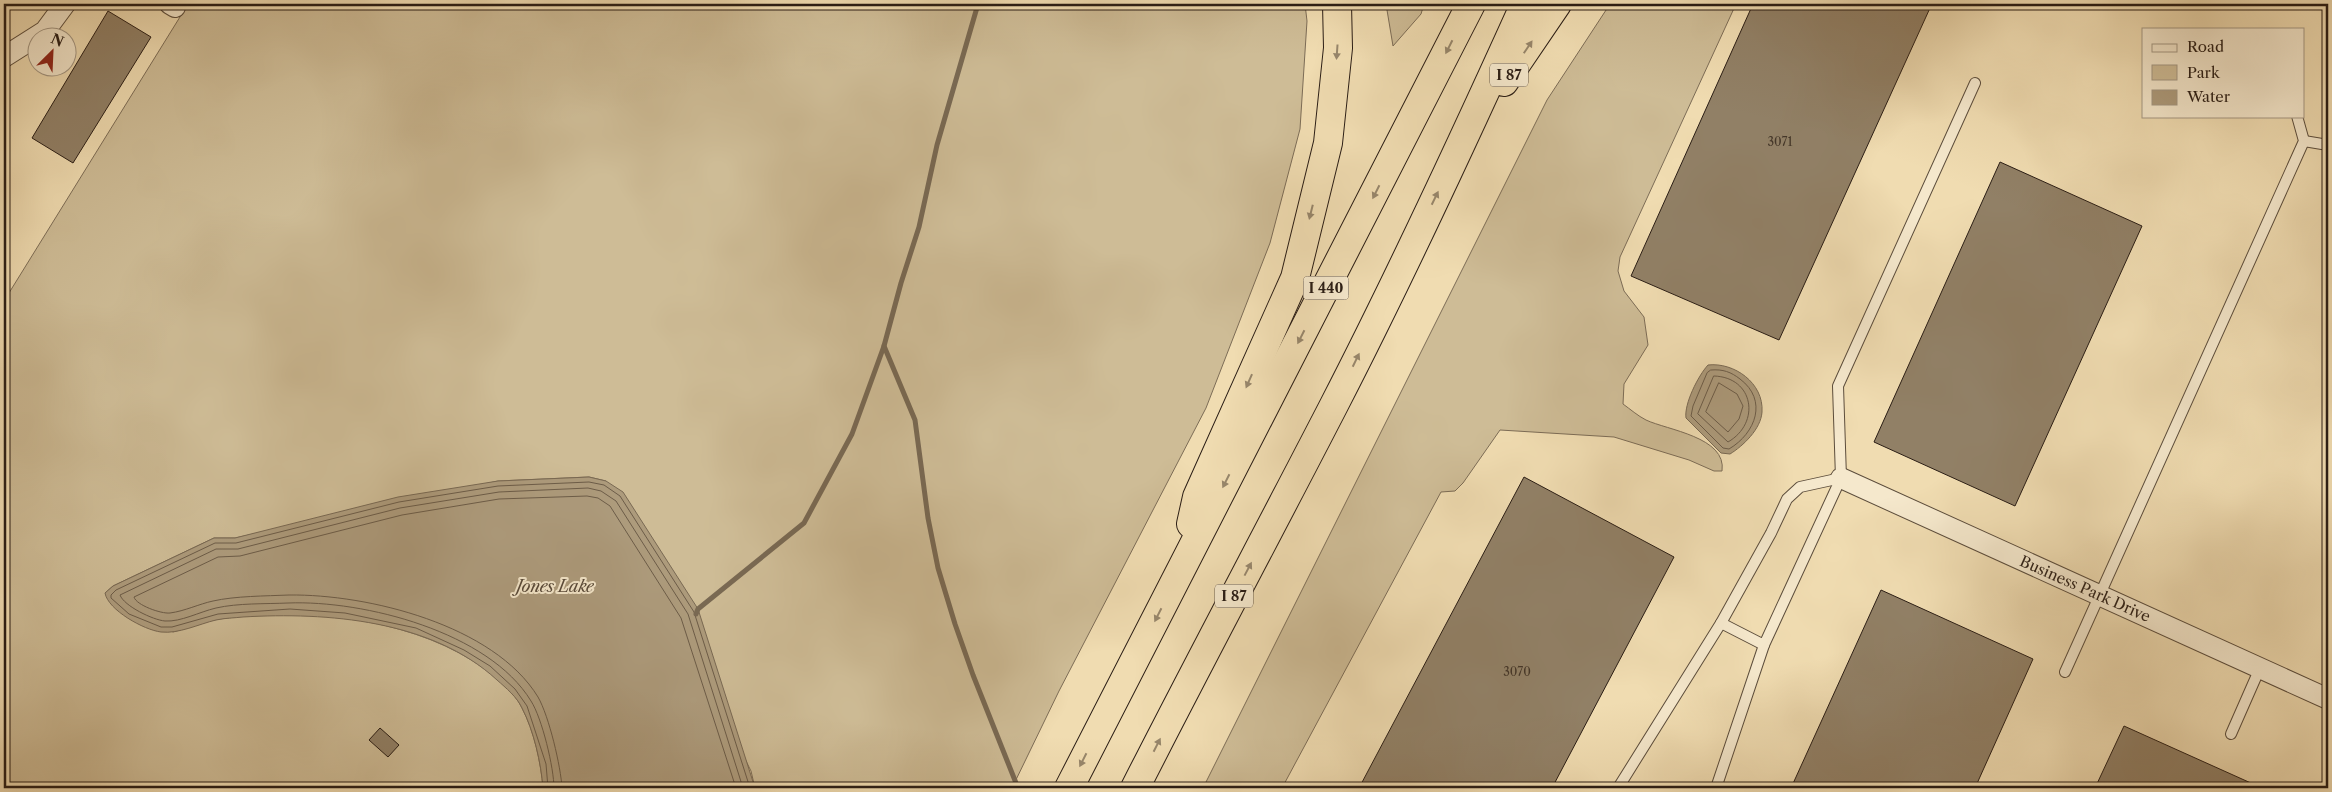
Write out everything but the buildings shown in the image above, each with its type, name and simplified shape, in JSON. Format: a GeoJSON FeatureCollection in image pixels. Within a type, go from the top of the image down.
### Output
{"type":"FeatureCollection","features":[{"type":"Feature","properties":{"kind":"highway"},"geometry":{"type":"LineString","coordinates":[[1069,788],[1179,572],[1197,497],[1295,278],[1328,144],[1338,48],[1337,4]]}},
{"type":"Feature","properties":{"kind":"highway","name":"I 440"},"geometry":{"type":"LineString","coordinates":[[1179,572],[1471,4]]}},
{"type":"Feature","properties":{"kind":"highway"},"geometry":{"type":"LineString","coordinates":[[1461,145],[1525,4]]}},
{"type":"Feature","properties":{"kind":"highway","name":"I 87"},"geometry":{"type":"LineString","coordinates":[[1136,788],[1193,673],[1335,404],[1461,145],[1557,4]]}},
{"type":"Feature","properties":{"kind":"street"},"geometry":{"type":"LineString","coordinates":[[4,57],[45,31],[65,4]]}},
{"type":"Feature","properties":{"kind":"street","name":"Business Park Drive"},"geometry":{"type":"LineString","coordinates":[[1841,478],[2328,699]]}},
{"type":"Feature","properties":{"kind":"lane"},"geometry":{"type":"LineString","coordinates":[[1716,788],[1764,646],[1841,478],[1838,386],[1975,83]]}},
{"type":"Feature","properties":{"kind":"lane"},"geometry":{"type":"LineString","coordinates":[[2065,672],[2304,141],[2298,118]]}},
{"type":"Feature","properties":{"kind":"lane"},"geometry":{"type":"LineString","coordinates":[[2304,141],[2328,145]]}},
{"type":"Feature","properties":{"kind":"lane"},"geometry":{"type":"LineString","coordinates":[[1618,788],[1721,623],[1771,533],[1787,499],[1800,486],[1841,478]]}},
{"type":"Feature","properties":{"kind":"lane"},"geometry":{"type":"LineString","coordinates":[[1721,623],[1764,646]]}},
{"type":"Feature","properties":{"kind":"lane"},"geometry":{"type":"LineString","coordinates":[[2231,734],[2260,668]]}},
{"type":"Feature","properties":{"kind":"green space"},"geometry":{"type":"Polygon","coordinates":[[[188,4],[1305,4],[1307,21],[1300,129],[1270,243],[1206,408],[1059,691],[1012,788],[755,788],[751,771],[606,481],[589,477],[498,481],[235,538],[214,538],[113,586],[105,593],[173,632],[220,619],[284,614],[318,615],[384,625],[415,634],[445,646],[487,671],[501,682],[518,701],[533,737],[541,768],[543,788],[4,788],[4,301],[188,4]]]}},
{"type":"Feature","properties":{"kind":"green space"},"geometry":{"type":"Polygon","coordinates":[[[1386,4],[1424,4],[1421,14],[1393,46],[1386,4]]]}},
{"type":"Feature","properties":{"kind":"green space"},"geometry":{"type":"Polygon","coordinates":[[[1610,4],[1736,4],[1620,257],[1618,271],[1624,291],[1644,317],[1648,345],[1624,384],[1623,404],[1646,420],[1706,443],[1715,450],[1721,459],[1722,471],[1714,471],[1689,460],[1614,437],[1500,430],[1463,483],[1455,491],[1441,492],[1282,788],[1203,788],[1547,100],[1610,4]]]}},
{"type":"Feature","properties":{"kind":"water"},"geometry":{"type":"Polygon","coordinates":[[[1708,365],[1728,367],[1746,376],[1758,392],[1761,402],[1761,418],[1755,431],[1746,442],[1730,454],[1721,453],[1686,418],[1687,405],[1692,390],[1708,365]]]}},
{"type":"Feature","properties":{"kind":"water","name":"Jones Lake"},"geometry":{"type":"Polygon","coordinates":[[[589,477],[606,481],[623,492],[698,609],[755,788],[543,788],[539,758],[520,704],[497,680],[471,660],[442,644],[410,632],[377,624],[309,616],[226,618],[182,630],[161,632],[128,618],[113,606],[105,593],[113,586],[214,538],[235,538],[398,497],[498,481],[589,477]]]}},
{"type":"Feature","properties":{"kind":"waterway"},"geometry":{"type":"LineString","coordinates":[[696,614],[698,609],[804,523],[852,434],[884,346],[919,227],[937,145],[978,4]]}},
{"type":"Feature","properties":{"kind":"waterway"},"geometry":{"type":"LineString","coordinates":[[884,346],[915,420],[928,518],[938,568],[973,675],[1018,788]]}}]}
